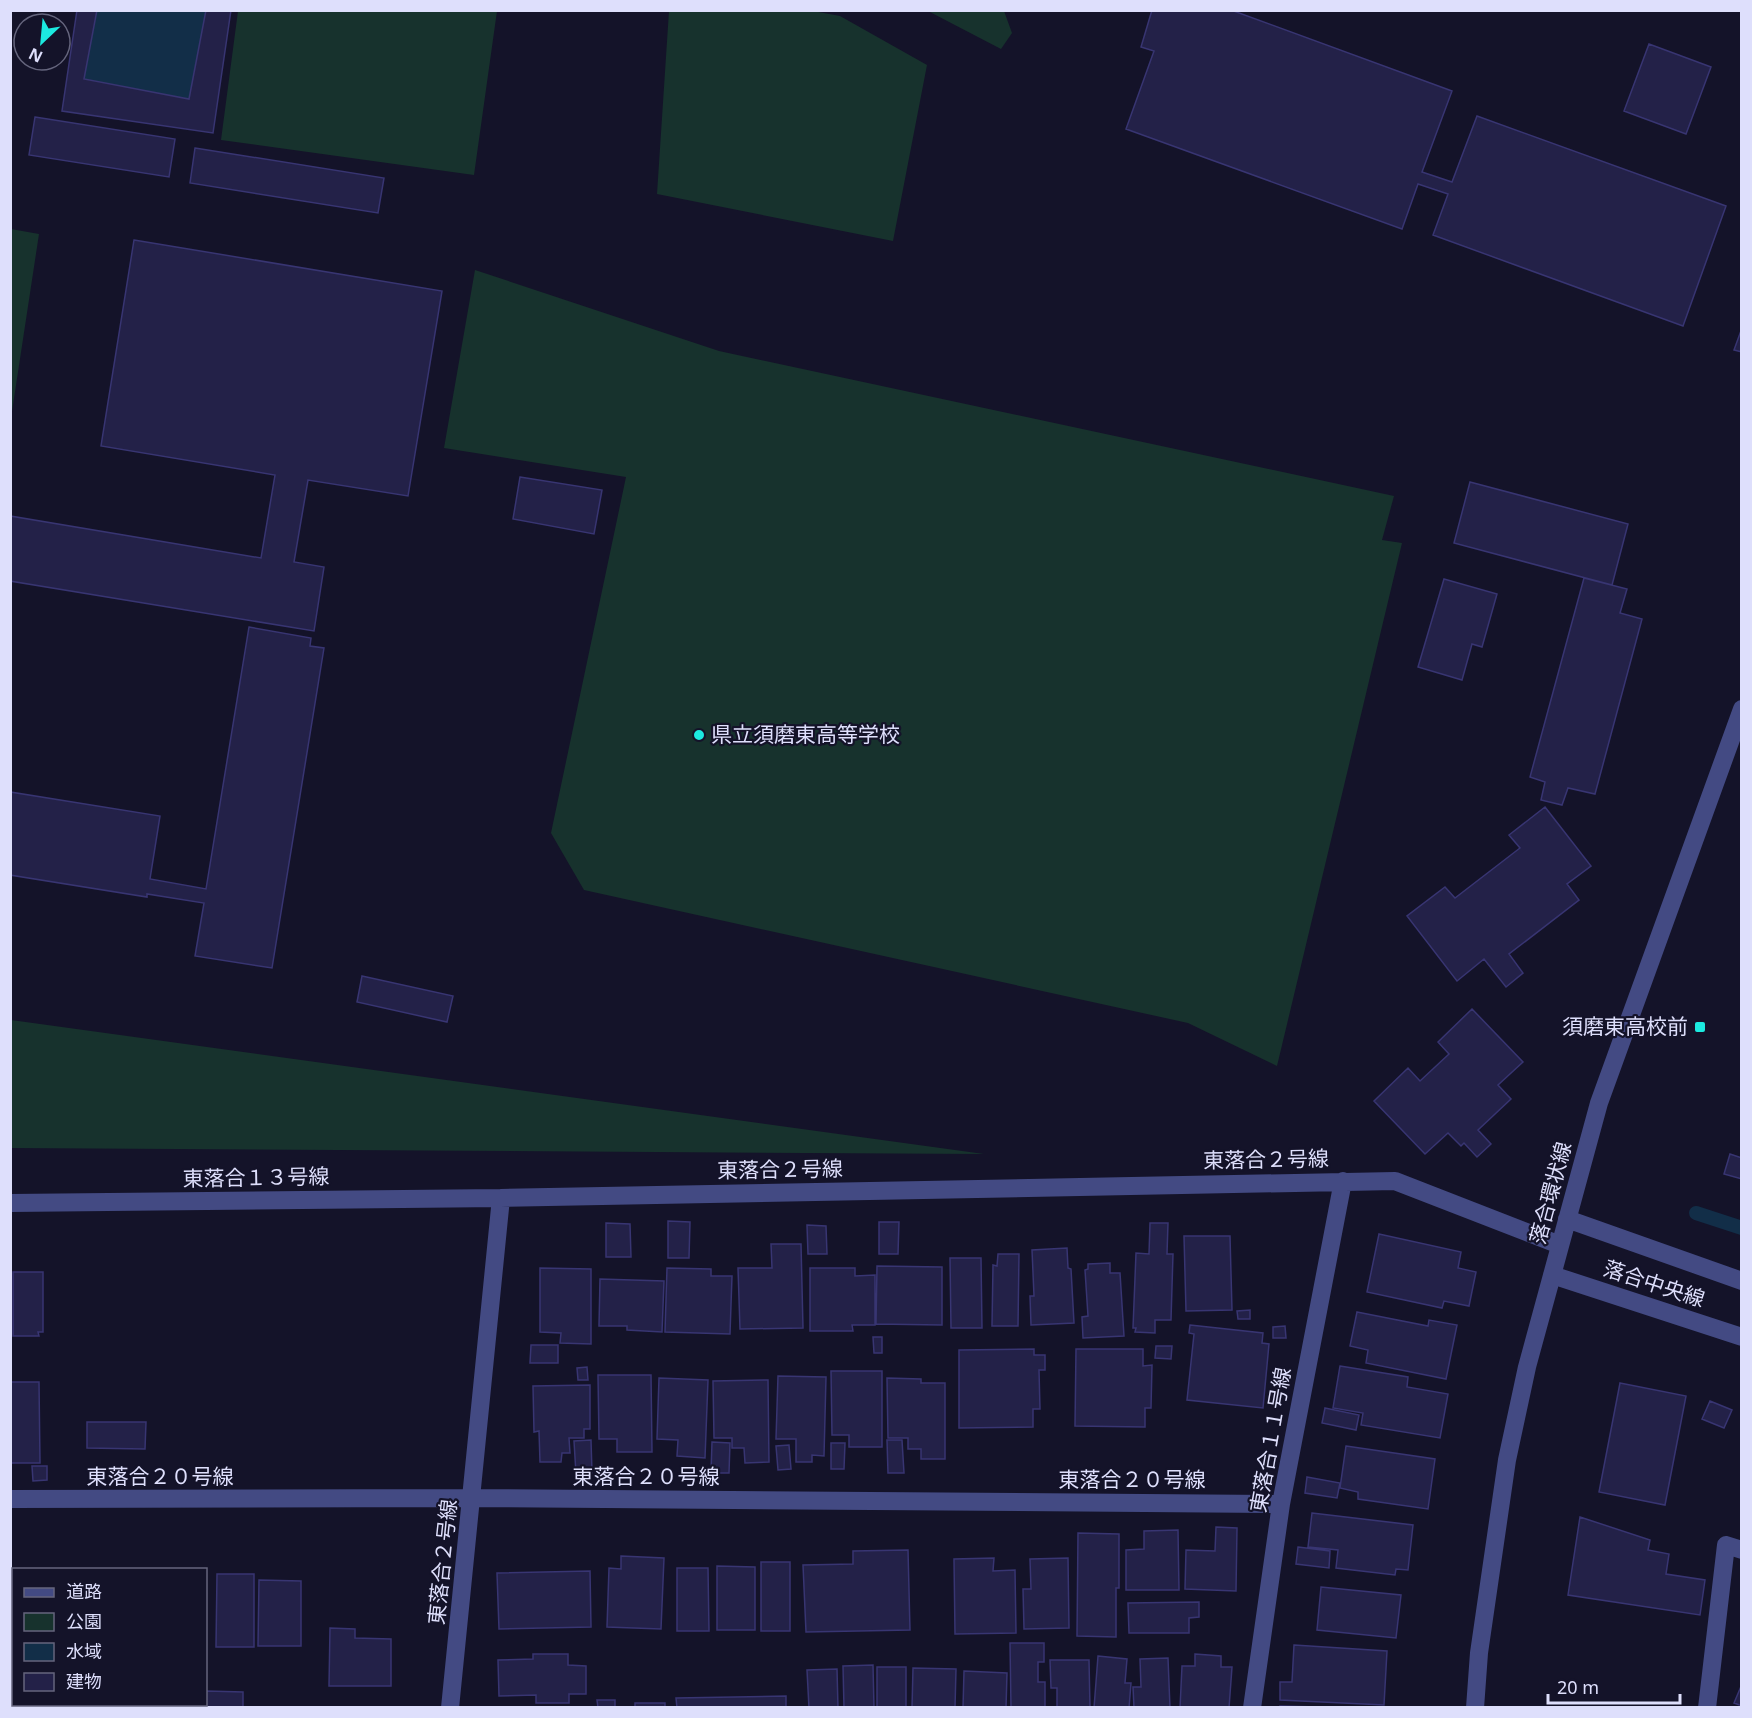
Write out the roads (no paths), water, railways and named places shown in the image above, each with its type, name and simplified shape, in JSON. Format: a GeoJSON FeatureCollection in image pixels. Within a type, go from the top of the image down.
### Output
{"type":"FeatureCollection","features":[{"type":"Feature","properties":{"kind":"street","name":"落合環状線"},"geometry":{"type":"LineString","coordinates":[[1475,1707],[1479,1653],[1507,1460],[1527,1367],[1599,1103],[1742,709]]}},
{"type":"Feature","properties":{"kind":"street","name":"東落合２号線"},"geometry":{"type":"LineString","coordinates":[[450,1707],[501,1198],[1395,1180],[1560,1245]]}},
{"type":"Feature","properties":{"kind":"street","name":"東落合１１号線"},"geometry":{"type":"LineString","coordinates":[[1252,1707],[1281,1504],[1343,1181]]}},
{"type":"Feature","properties":{"kind":"street","name":"東落合１３号線"},"geometry":{"type":"LineString","coordinates":[[10,1203],[501,1198]]}},
{"type":"Feature","properties":{"kind":"street","name":"落合中央線"},"geometry":{"type":"LineString","coordinates":[[1567,1219],[1742,1281]]}},
{"type":"Feature","properties":{"kind":"street","name":"落合中央線"},"geometry":{"type":"LineString","coordinates":[[1552,1275],[1693,1319],[1742,1337]]}},
{"type":"Feature","properties":{"kind":"street","name":"東落合２０号線"},"geometry":{"type":"LineString","coordinates":[[10,1500],[472,1498],[1281,1504]]}},
{"type":"Feature","properties":{"kind":"street"},"geometry":{"type":"LineString","coordinates":[[1707,1707],[1726,1545],[1742,1550]]}},
{"type":"Feature","properties":{"kind":"water"},"geometry":{"type":"Polygon","coordinates":[[[97,11],[206,11],[189,99],[84,79],[97,11]]]}},
{"type":"Feature","properties":{"kind":"waterway"},"geometry":{"type":"LineString","coordinates":[[1696,1213],[1742,1228]]}},
{"type":"Feature","properties":{"kind":"place","name":"県立須磨東高等学校"},"geometry":{"type":"Point","coordinates":[699,735]}},
{"type":"Feature","properties":{"kind":"place","name":"須磨東高校前"},"geometry":{"type":"Point","coordinates":[1700,1027]}}]}
